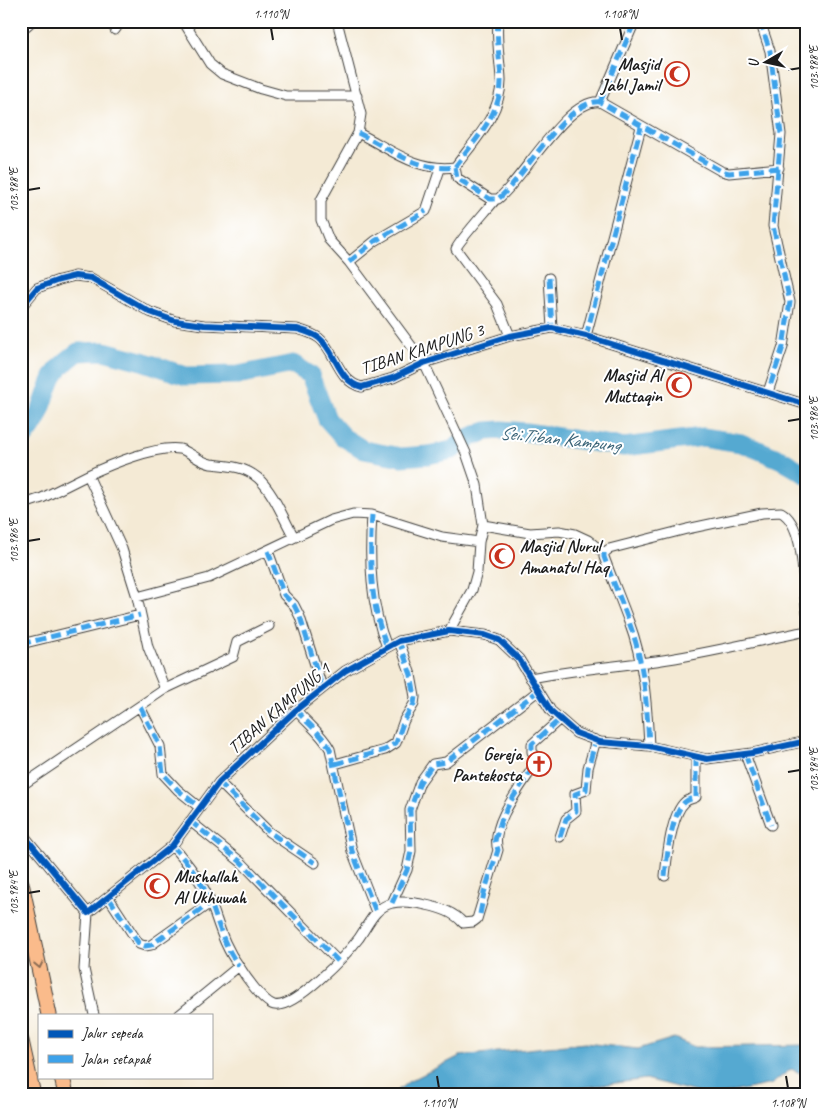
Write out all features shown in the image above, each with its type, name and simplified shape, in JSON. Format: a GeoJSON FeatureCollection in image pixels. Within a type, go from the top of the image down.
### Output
{"type":"FeatureCollection","features":[{"type":"Feature","properties":{"kind":"highway"},"geometry":{"type":"LineString","coordinates":[[21,883],[49,1014]]}},
{"type":"Feature","properties":{"kind":"highway"},"geometry":{"type":"LineString","coordinates":[[21,1041],[33,1095]]}},
{"type":"Feature","properties":{"kind":"highway"},"geometry":{"type":"LineString","coordinates":[[62,1078],[66,1095]]}},
{"type":"Feature","properties":{"kind":"street"},"geometry":{"type":"LineString","coordinates":[[21,32],[32,21]]}},
{"type":"Feature","properties":{"kind":"street"},"geometry":{"type":"LineString","coordinates":[[115,30],[121,21]]}},
{"type":"Feature","properties":{"kind":"street"},"geometry":{"type":"LineString","coordinates":[[183,21],[210,64],[222,74],[261,89],[286,96],[358,96]]}},
{"type":"Feature","properties":{"kind":"street"},"geometry":{"type":"LineString","coordinates":[[337,21],[358,96],[361,114],[358,133],[321,200],[321,220],[329,240],[349,262],[424,364],[466,453],[477,485],[483,525],[479,542],[478,572],[472,590],[450,631]]}},
{"type":"Feature","properties":{"kind":"street"},"geometry":{"type":"LineString","coordinates":[[358,133],[398,157],[422,166],[440,169],[455,167],[482,130],[499,100],[501,80],[498,21]]}},
{"type":"Feature","properties":{"kind":"street"},"geometry":{"type":"LineString","coordinates":[[600,102],[634,21]]}},
{"type":"Feature","properties":{"kind":"street"},"geometry":{"type":"LineString","coordinates":[[760,21],[770,51],[781,134],[773,226],[790,302],[783,347],[768,392]]}},
{"type":"Feature","properties":{"kind":"street"},"geometry":{"type":"LineString","coordinates":[[510,336],[497,304],[456,249],[460,240],[479,222],[495,200],[501,196],[553,133],[585,103],[600,102],[721,171],[779,168]]}},
{"type":"Feature","properties":{"kind":"street"},"geometry":{"type":"LineString","coordinates":[[586,336],[641,127]]}},
{"type":"Feature","properties":{"kind":"street"},"geometry":{"type":"LineString","coordinates":[[455,167],[457,178],[495,200]]}},
{"type":"Feature","properties":{"kind":"street"},"geometry":{"type":"LineString","coordinates":[[349,262],[375,241],[426,211],[440,169]]}},
{"type":"Feature","properties":{"kind":"street","name":"TIBAN KAMPUNG 3"},"geometry":{"type":"LineString","coordinates":[[21,307],[37,288],[75,276],[91,278],[150,312],[175,321],[204,326],[296,329],[309,333],[324,343],[342,372],[356,386],[367,386],[424,364],[510,336],[552,328],[586,336],[699,373],[807,405]]}},
{"type":"Feature","properties":{"kind":"street"},"geometry":{"type":"LineString","coordinates":[[549,278],[552,328]]}},
{"type":"Feature","properties":{"kind":"street"},"geometry":{"type":"LineString","coordinates":[[21,505],[42,498],[115,462],[171,449],[184,451],[209,464],[245,469],[267,489],[294,537]]}},
{"type":"Feature","properties":{"kind":"street"},"geometry":{"type":"LineString","coordinates":[[88,475],[122,548],[137,598],[148,647],[165,690]]}},
{"type":"Feature","properties":{"kind":"street"},"geometry":{"type":"LineString","coordinates":[[604,553],[609,549],[687,529],[762,513],[780,512],[786,515],[791,522],[805,572],[807,612]]}},
{"type":"Feature","properties":{"kind":"street"},"geometry":{"type":"LineString","coordinates":[[137,598],[209,578],[331,520],[353,514],[372,515],[442,537],[479,542]]}},
{"type":"Feature","properties":{"kind":"street"},"geometry":{"type":"LineString","coordinates":[[372,515],[370,549],[375,609],[387,646]]}},
{"type":"Feature","properties":{"kind":"street"},"geometry":{"type":"LineString","coordinates":[[483,525],[530,533],[559,531],[575,534],[588,540],[604,553],[629,622],[639,662],[647,704],[649,746]]}},
{"type":"Feature","properties":{"kind":"street"},"geometry":{"type":"LineString","coordinates":[[268,551],[284,595],[294,605],[300,617],[322,687]]}},
{"type":"Feature","properties":{"kind":"street"},"geometry":{"type":"LineString","coordinates":[[21,644],[140,615]]}},
{"type":"Feature","properties":{"kind":"street"},"geometry":{"type":"LineString","coordinates":[[21,786],[165,690],[234,657],[237,642],[269,626]]}},
{"type":"Feature","properties":{"kind":"street","name":"TIBAN KAMPUNG 1"},"geometry":{"type":"LineString","coordinates":[[88,913],[172,846],[219,782],[322,687],[345,671],[399,641],[450,631],[485,635],[499,640],[510,648],[551,712],[576,733],[596,740],[649,746],[708,759],[745,754],[807,741]]}},
{"type":"Feature","properties":{"kind":"street"},"geometry":{"type":"LineString","coordinates":[[530,678],[572,670],[611,668],[660,660],[807,631]]}},
{"type":"Feature","properties":{"kind":"street"},"geometry":{"type":"LineString","coordinates":[[335,764],[385,750],[396,743],[404,720],[414,704],[415,698],[412,675],[399,641]]}},
{"type":"Feature","properties":{"kind":"street"},"geometry":{"type":"LineString","coordinates":[[392,903],[407,870],[410,851],[410,810],[426,771],[436,762],[446,762],[538,691]]}},
{"type":"Feature","properties":{"kind":"street"},"geometry":{"type":"LineString","coordinates":[[140,707],[160,746],[166,779],[199,808]]}},
{"type":"Feature","properties":{"kind":"street"},"geometry":{"type":"LineString","coordinates":[[296,710],[311,728],[325,740],[335,764],[352,851],[376,912]]}},
{"type":"Feature","properties":{"kind":"street"},"geometry":{"type":"LineString","coordinates":[[172,846],[199,878],[224,944],[265,1000],[279,1005],[307,990],[358,939],[376,912],[392,903],[429,906],[448,911],[458,917],[463,923],[473,922],[477,919],[498,850],[495,840],[501,822],[510,802],[536,763],[537,757],[532,752],[532,744],[560,719]]}},
{"type":"Feature","properties":{"kind":"street"},"geometry":{"type":"LineString","coordinates":[[560,837],[566,820],[576,811],[575,794],[586,790],[588,768],[596,740]]}},
{"type":"Feature","properties":{"kind":"street"},"geometry":{"type":"LineString","coordinates":[[745,754],[771,826]]}},
{"type":"Feature","properties":{"kind":"street"},"geometry":{"type":"LineString","coordinates":[[665,876],[667,852],[678,813],[684,803],[696,797],[696,757]]}},
{"type":"Feature","properties":{"kind":"street"},"geometry":{"type":"LineString","coordinates":[[219,782],[269,832],[315,863]]}},
{"type":"Feature","properties":{"kind":"street"},"geometry":{"type":"LineString","coordinates":[[190,821],[241,862],[338,961]]}},
{"type":"Feature","properties":{"kind":"street"},"geometry":{"type":"LineString","coordinates":[[21,832],[88,913],[84,969],[94,1014]]}},
{"type":"Feature","properties":{"kind":"street"},"geometry":{"type":"LineString","coordinates":[[108,898],[139,944],[146,946],[151,945],[210,903]]}},
{"type":"Feature","properties":{"kind":"street"},"geometry":{"type":"LineString","coordinates":[[180,1014],[239,966]]}},
{"type":"Feature","properties":{"kind":"water"},"geometry":{"type":"Polygon","coordinates":[[[674,1038],[695,1047],[807,1045],[807,1076],[791,1069],[772,1084],[718,1095],[707,1095],[646,1079],[528,1095],[392,1095],[408,1082],[460,1056],[585,1043],[638,1049],[674,1038]]]}},
{"type":"Feature","properties":{"kind":"waterway","name":"Sei.Tiban Kampung"},"geometry":{"type":"LineString","coordinates":[[21,441],[34,425],[55,373],[67,360],[78,352],[104,351],[142,361],[186,376],[238,375],[293,364],[310,375],[327,419],[343,437],[364,450],[401,457],[428,455],[452,450],[471,437],[487,431],[502,430],[624,447],[703,437],[741,443],[782,460],[807,475]]}},
{"type":"Feature","properties":{"kind":"marked path"},"geometry":{"type":"LineString","coordinates":[[358,133],[416,163],[441,168],[455,167],[486,126],[497,103],[501,79],[498,21]]}},
{"type":"Feature","properties":{"kind":"marked path"},"geometry":{"type":"LineString","coordinates":[[600,102],[635,21]]}},
{"type":"Feature","properties":{"kind":"marked path"},"geometry":{"type":"LineString","coordinates":[[760,21],[770,51],[781,134],[773,226],[790,302],[783,347],[768,392]]}},
{"type":"Feature","properties":{"kind":"marked path"},"geometry":{"type":"LineString","coordinates":[[455,167],[457,178],[490,199],[498,199],[560,126],[587,104],[600,102],[721,171],[729,173],[779,168]]}},
{"type":"Feature","properties":{"kind":"marked path"},"geometry":{"type":"LineString","coordinates":[[586,336],[641,127]]}},
{"type":"Feature","properties":{"kind":"marked path"},"geometry":{"type":"LineString","coordinates":[[349,262],[375,241],[426,211]]}},
{"type":"Feature","properties":{"kind":"marked path"},"geometry":{"type":"LineString","coordinates":[[549,278],[552,328]]}},
{"type":"Feature","properties":{"kind":"marked path"},"geometry":{"type":"LineString","coordinates":[[372,515],[372,582],[377,615],[387,647]]}},
{"type":"Feature","properties":{"kind":"marked path"},"geometry":{"type":"LineString","coordinates":[[268,551],[284,595],[294,605],[300,617],[322,687]]}},
{"type":"Feature","properties":{"kind":"marked path"},"geometry":{"type":"LineString","coordinates":[[604,553],[638,652],[646,699],[649,746]]}},
{"type":"Feature","properties":{"kind":"marked path"},"geometry":{"type":"LineString","coordinates":[[803,572],[807,571]]}},
{"type":"Feature","properties":{"kind":"marked path"},"geometry":{"type":"LineString","coordinates":[[21,644],[140,615]]}},
{"type":"Feature","properties":{"kind":"marked path"},"geometry":{"type":"LineString","coordinates":[[335,764],[385,750],[396,743],[404,720],[414,704],[415,697],[411,675],[399,641]]}},
{"type":"Feature","properties":{"kind":"marked path"},"geometry":{"type":"LineString","coordinates":[[392,903],[407,870],[411,851],[410,810],[420,782],[433,764],[446,762],[538,691]]}},
{"type":"Feature","properties":{"kind":"marked path"},"geometry":{"type":"LineString","coordinates":[[140,707],[160,746],[163,774],[178,790],[199,807]]}},
{"type":"Feature","properties":{"kind":"marked path"},"geometry":{"type":"LineString","coordinates":[[296,710],[319,733],[330,749],[352,851],[376,912]]}},
{"type":"Feature","properties":{"kind":"marked path"},"geometry":{"type":"LineString","coordinates":[[480,914],[484,893],[498,850],[495,840],[501,821],[510,802],[536,763],[537,757],[532,752],[532,744],[560,719]]}},
{"type":"Feature","properties":{"kind":"marked path"},"geometry":{"type":"LineString","coordinates":[[560,837],[566,819],[576,811],[575,794],[586,790],[588,768],[596,740]]}},
{"type":"Feature","properties":{"kind":"marked path"},"geometry":{"type":"LineString","coordinates":[[745,754],[771,825]]}},
{"type":"Feature","properties":{"kind":"marked path"},"geometry":{"type":"LineString","coordinates":[[665,876],[670,836],[676,816],[685,802],[696,797],[696,757]]}},
{"type":"Feature","properties":{"kind":"marked path"},"geometry":{"type":"LineString","coordinates":[[219,782],[269,832],[315,863]]}},
{"type":"Feature","properties":{"kind":"marked path"},"geometry":{"type":"LineString","coordinates":[[190,821],[241,862],[338,961]]}},
{"type":"Feature","properties":{"kind":"marked path"},"geometry":{"type":"LineString","coordinates":[[172,846],[189,865],[203,886],[225,942],[239,966]]}},
{"type":"Feature","properties":{"kind":"marked path"},"geometry":{"type":"LineString","coordinates":[[109,898],[139,944],[145,946],[151,945],[210,903]]}},
{"type":"Feature","properties":{"kind":"cycle path"},"geometry":{"type":"LineString","coordinates":[[21,307],[37,288],[75,276],[91,278],[150,312],[175,321],[204,325],[297,329],[311,333],[319,338],[330,350],[342,373],[354,384],[362,387],[393,378],[424,363],[510,336],[552,328],[586,336],[807,405]]}},
{"type":"Feature","properties":{"kind":"cycle path"},"geometry":{"type":"LineString","coordinates":[[21,832],[88,913],[172,846],[219,782],[296,710],[345,671],[399,641],[449,631],[485,635],[499,640],[519,659],[551,711],[576,733],[600,742],[649,746],[707,759],[752,753],[807,741]]}},
{"type":"Feature","properties":{"kind":"place","name":"Masjid Jabl Jamil"},"geometry":{"type":"Point","coordinates":[677,74]}},
{"type":"Feature","properties":{"kind":"place","name":"Masjid Al Muttaqin"},"geometry":{"type":"Point","coordinates":[679,385]}},
{"type":"Feature","properties":{"kind":"place","name":"Masjid Nurul Amanatul Haq"},"geometry":{"type":"Point","coordinates":[502,556]}},
{"type":"Feature","properties":{"kind":"place","name":"Gereja Pantekosta"},"geometry":{"type":"Point","coordinates":[539,764]}},
{"type":"Feature","properties":{"kind":"place","name":"Mushallah Al Ukhuwah"},"geometry":{"type":"Point","coordinates":[157,886]}}]}
